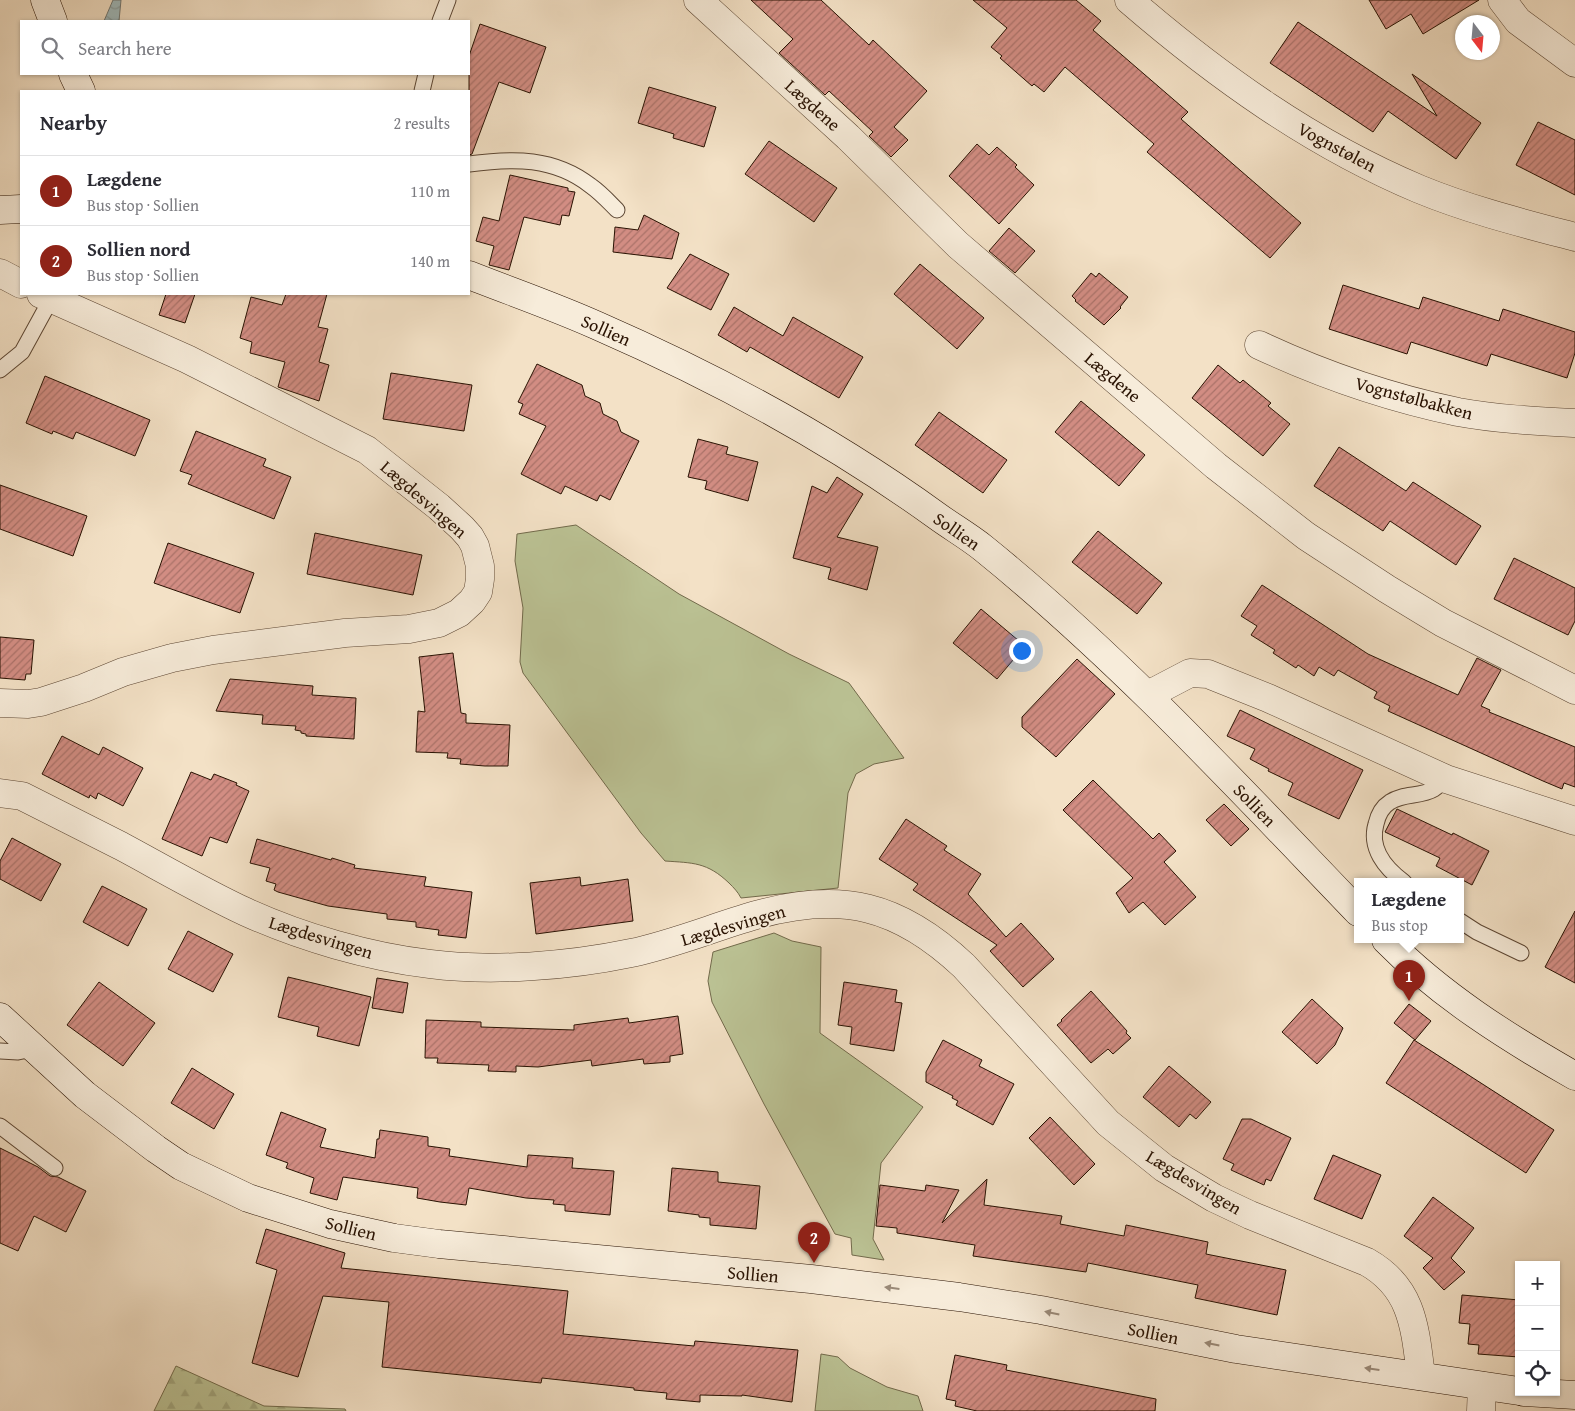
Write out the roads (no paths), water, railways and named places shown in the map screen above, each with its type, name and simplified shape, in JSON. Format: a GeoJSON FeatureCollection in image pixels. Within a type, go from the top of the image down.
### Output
{"type":"FeatureCollection","features":[{"type":"Feature","properties":{"kind":"street"},"geometry":{"type":"LineString","coordinates":[[45,0],[53,20]]}},
{"type":"Feature","properties":{"kind":"street","name":"Lægdene"},"geometry":{"type":"LineString","coordinates":[[698,0],[848,137],[958,245],[1216,466],[1306,536],[1387,589],[1442,623],[1575,690]]}},
{"type":"Feature","properties":{"kind":"street","name":"Vognstølen"},"geometry":{"type":"LineString","coordinates":[[1129,0],[1240,89],[1323,142],[1434,195],[1482,212],[1575,237]]}},
{"type":"Feature","properties":{"kind":"street"},"geometry":{"type":"LineString","coordinates":[[1502,0],[1518,20],[1575,62]]}},
{"type":"Feature","properties":{"kind":"street"},"geometry":{"type":"LineString","coordinates":[[73,75],[81,90]]}},
{"type":"Feature","properties":{"kind":"street"},"geometry":{"type":"LineString","coordinates":[[0,210],[20,209]]}},
{"type":"Feature","properties":{"kind":"street"},"geometry":{"type":"LineString","coordinates":[[0,273],[20,283]]}},
{"type":"Feature","properties":{"kind":"street","name":"Sollien"},"geometry":{"type":"LineString","coordinates":[[470,275],[597,326],[736,393],[833,446],[902,491],[980,546],[1064,616],[1148,695],[1354,908]]}},
{"type":"Feature","properties":{"kind":"street","name":"Lægdesvingen"},"geometry":{"type":"LineString","coordinates":[[0,703],[28,704],[48,700],[123,672],[189,655],[295,639],[409,628],[439,623],[459,613],[468,605],[478,592],[480,579],[480,566],[476,552],[466,532],[439,507],[367,450],[187,360],[46,296]]}},
{"type":"Feature","properties":{"kind":"street","name":"Vognstølbakken"},"geometry":{"type":"LineString","coordinates":[[1259,345],[1292,360],[1372,388],[1456,412],[1575,424]]}},
{"type":"Feature","properties":{"kind":"street"},"geometry":{"type":"LineString","coordinates":[[1148,695],[1190,673],[1208,674],[1268,698],[1446,778],[1575,821]]}},
{"type":"Feature","properties":{"kind":"street","name":"Lægdesvingen"},"geometry":{"type":"LineString","coordinates":[[0,793],[22,796],[224,902],[264,920],[357,950],[431,964],[516,967],[594,959],[632,953],[678,941],[771,911],[821,904],[856,905],[904,921],[946,948],[1108,1123],[1164,1168],[1214,1198],[1250,1215],[1367,1262],[1389,1277],[1403,1294],[1411,1315],[1421,1376]]}},
{"type":"Feature","properties":{"kind":"street"},"geometry":{"type":"LineString","coordinates":[[1389,943],[1424,975],[1469,1009],[1546,1060],[1575,1076]]}},
{"type":"Feature","properties":{"kind":"street","name":"Sollien"},"geometry":{"type":"LineString","coordinates":[[0,1017],[85,1095],[181,1166],[248,1198],[357,1231],[439,1244],[811,1279],[950,1296],[1041,1310],[1236,1349],[1421,1376],[1481,1398],[1515,1393]]}},
{"type":"Feature","properties":{"kind":"street"},"geometry":{"type":"LineString","coordinates":[[1560,1394],[1575,1395]]}},
{"type":"Feature","properties":{"kind":"lane"},"geometry":{"type":"LineString","coordinates":[[440,20],[448,0]]}},
{"type":"Feature","properties":{"kind":"lane"},"geometry":{"type":"LineString","coordinates":[[422,90],[426,75]]}},
{"type":"Feature","properties":{"kind":"lane"},"geometry":{"type":"LineString","coordinates":[[470,164],[518,159],[562,168],[591,186],[617,210]]}},
{"type":"Feature","properties":{"kind":"lane"},"geometry":{"type":"LineString","coordinates":[[0,370],[22,352],[46,296]]}},
{"type":"Feature","properties":{"kind":"lane"},"geometry":{"type":"LineString","coordinates":[[1400,878],[1382,860],[1377,852],[1374,841],[1374,828],[1378,816],[1389,802],[1433,790],[1446,778]]}},
{"type":"Feature","properties":{"kind":"lane"},"geometry":{"type":"LineString","coordinates":[[1464,923],[1520,953]]}},
{"type":"Feature","properties":{"kind":"lane"},"geometry":{"type":"LineString","coordinates":[[0,1051],[18,1052],[33,1049]]}},
{"type":"Feature","properties":{"kind":"lane"},"geometry":{"type":"LineString","coordinates":[[0,1126],[56,1168]]}},
{"type":"Feature","properties":{"kind":"water"},"geometry":{"type":"Polygon","coordinates":[[[113,0],[121,0],[119,20],[104,20],[113,0]]]}},
{"type":"Feature","properties":{"kind":"place","name":"Lægdene"},"geometry":{"type":"Point","coordinates":[1409,1001]}},
{"type":"Feature","properties":{"kind":"place","name":"Sollien nord"},"geometry":{"type":"Point","coordinates":[814,1263]}}]}
